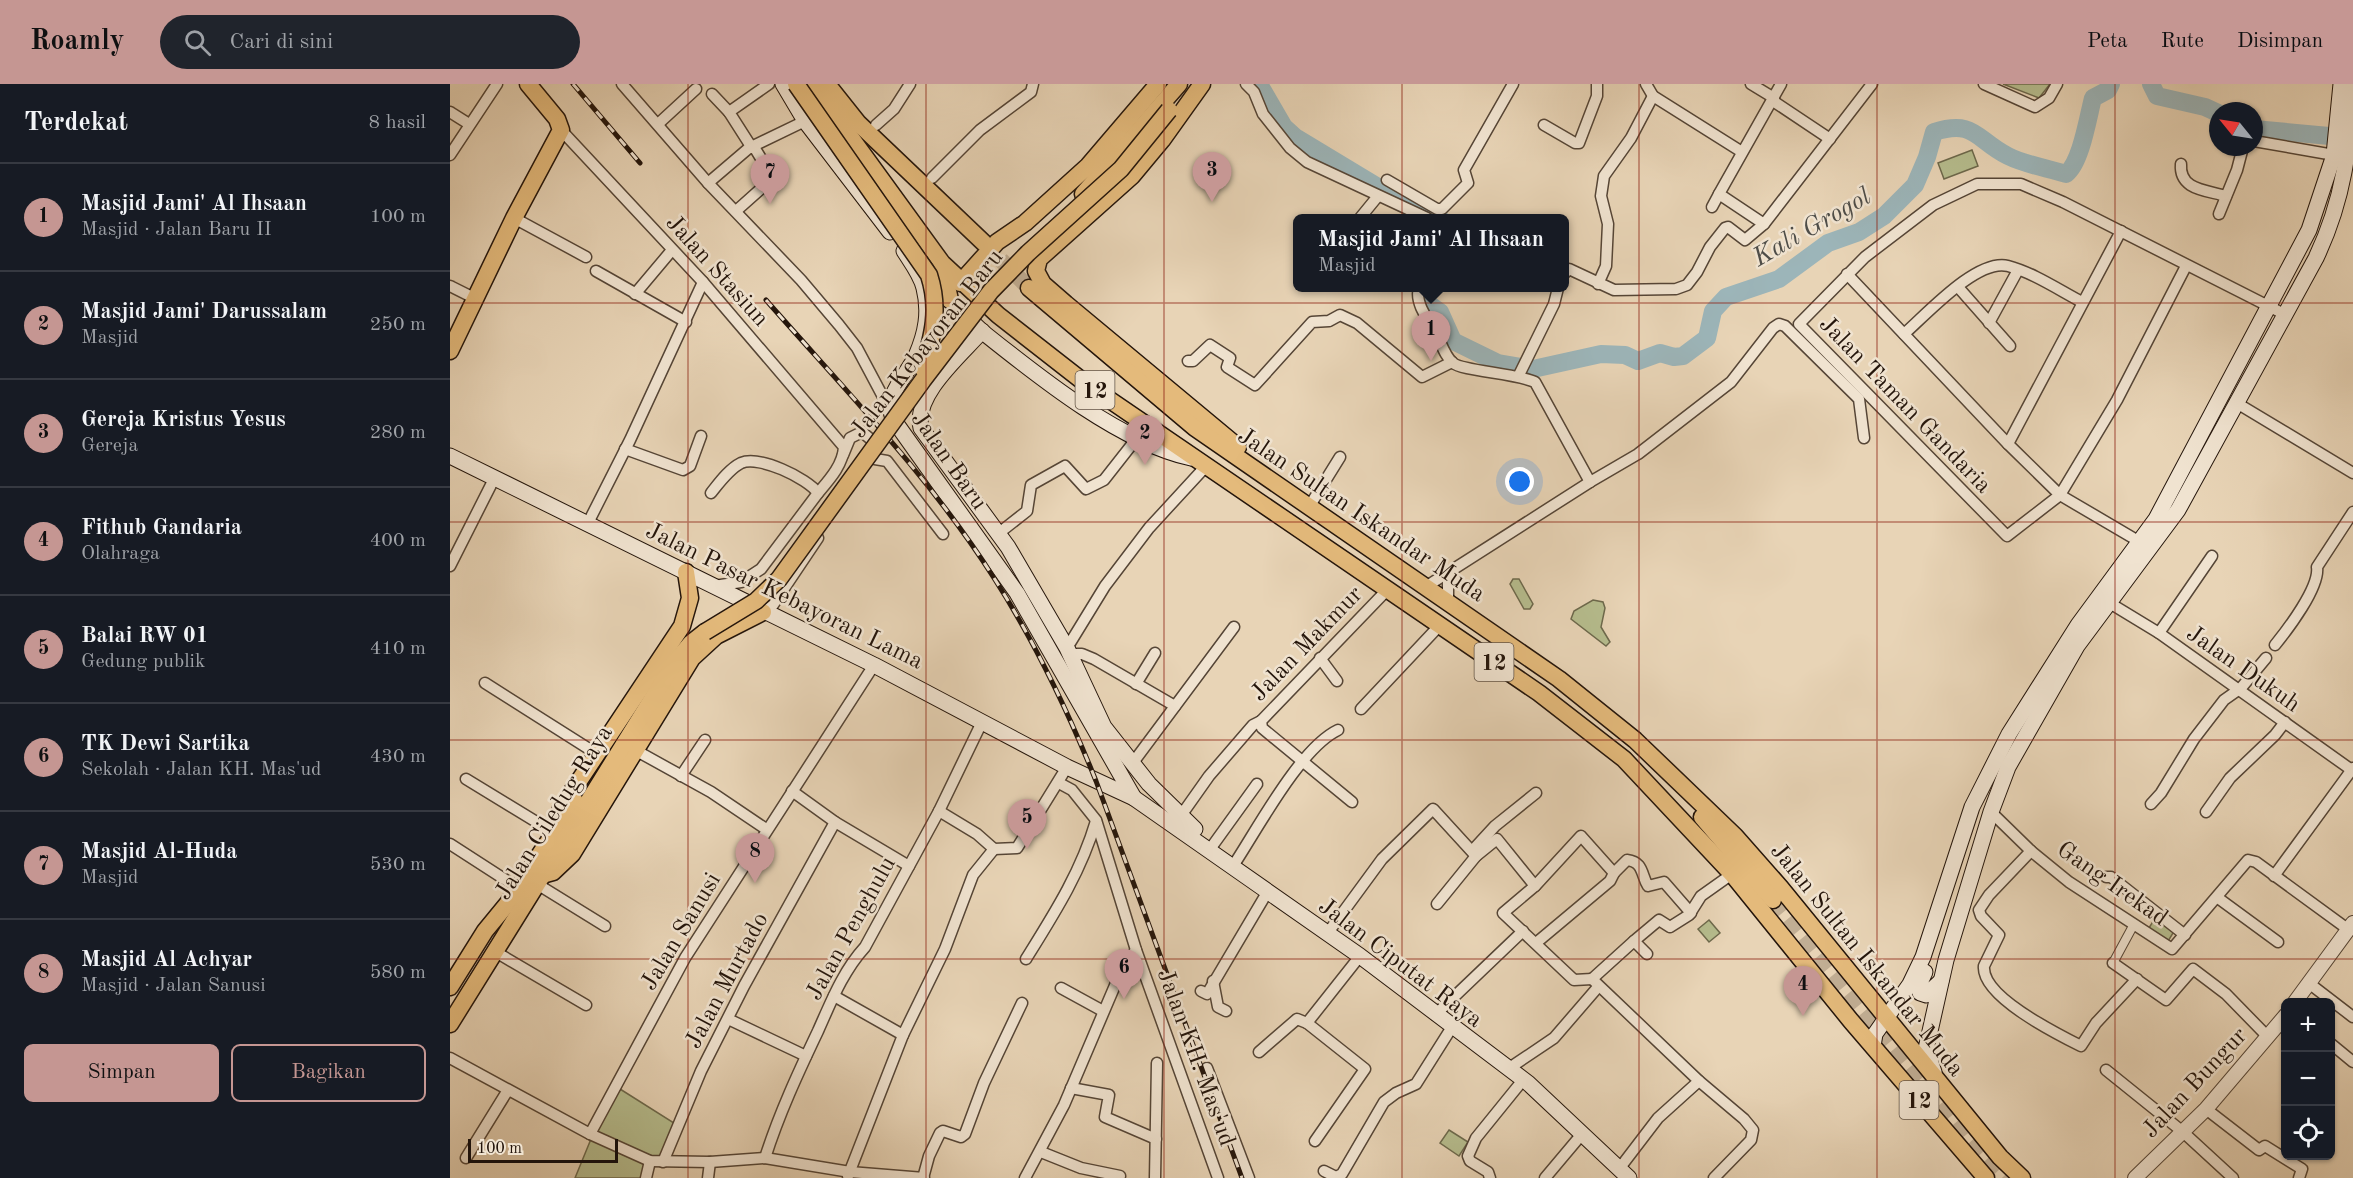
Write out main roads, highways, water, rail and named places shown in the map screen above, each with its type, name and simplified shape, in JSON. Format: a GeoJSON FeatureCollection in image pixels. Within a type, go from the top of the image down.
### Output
{"type":"FeatureCollection","features":[{"type":"Feature","properties":{"kind":"main road"},"geometry":{"type":"LineString","coordinates":[[450,351],[514,218],[561,130],[557,119],[528,84]]}},
{"type":"Feature","properties":{"kind":"main road","name":"Jalan Baru"},"geometry":{"type":"LineString","coordinates":[[783,84],[806,121],[903,249],[924,285],[927,321],[915,358],[892,395],[890,410],[906,438],[1017,593],[1129,792]]}},
{"type":"Feature","properties":{"kind":"main road"},"geometry":{"type":"LineString","coordinates":[[796,84],[929,275],[936,299],[936,320],[923,369]]}},
{"type":"Feature","properties":{"kind":"main road"},"geometry":{"type":"LineString","coordinates":[[960,283],[990,243],[1025,223],[1088,166],[1158,84]]}},
{"type":"Feature","properties":{"kind":"main road","name":"Jalan Kebayoran Baru"},"geometry":{"type":"LineString","coordinates":[[702,629],[756,601],[779,579],[923,380],[991,291],[1014,265],[1121,169],[1179,84]]}},
{"type":"Feature","properties":{"kind":"main road","name":"Jalan Kebayoran Baru"},"geometry":{"type":"LineString","coordinates":[[702,629],[771,577],[973,298],[998,269],[1098,178],[1166,105],[1190,84]]}},
{"type":"Feature","properties":{"kind":"main road"},"geometry":{"type":"LineString","coordinates":[[1202,84],[1162,141],[1132,176],[1049,250],[1036,265],[1038,278],[1232,441],[1270,481]]}},
{"type":"Feature","properties":{"kind":"main road"},"geometry":{"type":"LineString","coordinates":[[2341,84],[2345,126]]}},
{"type":"Feature","properties":{"kind":"main road"},"geometry":{"type":"LineString","coordinates":[[1873,1046],[1875,1034],[1916,972],[1972,807],[2077,646],[2178,510],[2331,228],[2340,148],[2353,84]]}},
{"type":"Feature","properties":{"kind":"main road"},"geometry":{"type":"LineString","coordinates":[[827,87],[861,110],[932,178],[990,243]]}},
{"type":"Feature","properties":{"kind":"main road"},"geometry":{"type":"LineString","coordinates":[[827,87],[858,123],[990,243]]}},
{"type":"Feature","properties":{"kind":"main road","name":"12"},"geometry":{"type":"LineString","coordinates":[[827,87],[942,263],[960,283]]}},
{"type":"Feature","properties":{"kind":"main road"},"geometry":{"type":"LineString","coordinates":[[1938,1083],[1926,1049],[1946,960],[1991,812],[2009,734],[2078,625],[2140,542],[2165,504],[2309,230],[2340,148]]}},
{"type":"Feature","properties":{"kind":"main road"},"geometry":{"type":"LineString","coordinates":[[1025,223],[1024,238],[1029,247],[1038,251],[1049,250]]}},
{"type":"Feature","properties":{"kind":"main road"},"geometry":{"type":"LineString","coordinates":[[942,263],[950,300]]}},
{"type":"Feature","properties":{"kind":"main road","name":"Jalan Sultan Iskandar Muda"},"geometry":{"type":"LineString","coordinates":[[960,283],[1060,365],[1552,702],[1624,759],[1654,792],[1702,829],[1739,871],[1773,900]]}},
{"type":"Feature","properties":{"kind":"main road","name":"Jalan Sultan Iskandar Muda"},"geometry":{"type":"LineString","coordinates":[[924,285],[950,300],[982,331],[1047,381],[1137,438],[1202,462]]}},
{"type":"Feature","properties":{"kind":"main road","name":"Jalan Sultan Iskandar Muda"},"geometry":{"type":"LineString","coordinates":[[1029,288],[1169,409],[1270,481],[1427,586],[1596,707],[1742,844],[2000,1157],[2022,1178]]}},
{"type":"Feature","properties":{"kind":"main road","name":"Jalan Baru"},"geometry":{"type":"LineString","coordinates":[[982,331],[929,392],[918,416],[921,428],[999,534],[1068,651],[1104,727],[1132,764],[1180,817],[1212,847]]}},
{"type":"Feature","properties":{"kind":"main road"},"geometry":{"type":"LineString","coordinates":[[906,373],[920,376],[927,384],[929,392]]}},
{"type":"Feature","properties":{"kind":"main road","name":"Jalan Pasar Kebayoran Lama"},"geometry":{"type":"LineString","coordinates":[[450,456],[874,665],[1067,767],[1096,781],[1129,792]]}},
{"type":"Feature","properties":{"kind":"main road"},"geometry":{"type":"LineString","coordinates":[[543,849],[548,828],[682,626],[690,598],[686,572]]}},
{"type":"Feature","properties":{"kind":"main road"},"geometry":{"type":"LineString","coordinates":[[540,879],[554,872],[572,854],[692,658],[704,645],[729,628],[764,612]]}},
{"type":"Feature","properties":{"kind":"main road","name":"Jalan Ciledug Raya"},"geometry":{"type":"LineString","coordinates":[[450,987],[543,849],[586,795],[679,657],[702,629]]}},
{"type":"Feature","properties":{"kind":"main road","name":"Jalan Sultan Iskandar Muda"},"geometry":{"type":"LineString","coordinates":[[1671,775],[1739,871],[1851,1021],[1986,1178]]}},
{"type":"Feature","properties":{"kind":"main road","name":"Jalan Ciputat Raya"},"geometry":{"type":"LineString","coordinates":[[1129,792],[1212,847],[1233,867],[1360,956],[1523,1080],[1624,1173]]}},
{"type":"Feature","properties":{"kind":"main road","name":"Jalan Ciledug Raya"},"geometry":{"type":"LineString","coordinates":[[450,1024],[540,879],[586,795]]}},
{"type":"Feature","properties":{"kind":"main road"},"geometry":{"type":"LineString","coordinates":[[1928,942],[1931,949],[1930,960],[1919,981],[1920,993],[1926,995],[1941,981]]}},
{"type":"Feature","properties":{"kind":"main road"},"geometry":{"type":"LineString","coordinates":[[469,957],[484,966]]}},
{"type":"Feature","properties":{"kind":"main road"},"geometry":{"type":"LineString","coordinates":[[1851,1021],[1865,1018],[1870,1013],[1873,1004]]}},
{"type":"Feature","properties":{"kind":"waterway","name":"Kali Grogol"},"geometry":{"type":"LineString","coordinates":[[1259,84],[1284,127],[1295,137],[1401,201],[1434,214]]}},
{"type":"Feature","properties":{"kind":"waterway","name":"Kali Grogol"},"geometry":{"type":"LineString","coordinates":[[1426,292],[1426,302],[1440,312],[1453,341],[1498,363],[1533,369],[1601,354],[1625,355],[1638,361],[1660,353],[1674,357],[1683,356],[1707,338],[1713,311],[1726,297],[1779,279],[1828,243],[1859,232],[1884,216],[1915,185],[1927,157],[1934,132],[1958,128],[1967,130],[2008,156],[2066,174],[2080,150],[2093,98],[2108,90],[2111,84]]}},
{"type":"Feature","properties":{"kind":"waterway","name":"Kali Grogol"},"geometry":{"type":"LineString","coordinates":[[2151,84],[2157,96],[2209,109]]}},
{"type":"Feature","properties":{"kind":"waterway","name":"Kali Grogol"},"geometry":{"type":"LineString","coordinates":[[2263,130],[2351,138]]}},
{"type":"Feature","properties":{"kind":"tunnel"},"geometry":{"type":"LineString","coordinates":[[984,243],[1029,288]]}},
{"type":"Feature","properties":{"kind":"tunnel"},"geometry":{"type":"LineString","coordinates":[[1773,900],[1971,1140],[2007,1178]]}},
{"type":"Feature","properties":{"kind":"railway"},"geometry":{"type":"LineString","coordinates":[[573,84],[640,163]]}},
{"type":"Feature","properties":{"kind":"railway"},"geometry":{"type":"LineString","coordinates":[[766,300],[915,469],[994,578],[1037,652],[1096,781],[1242,1178]]}},
{"type":"Feature","properties":{"kind":"place","name":"Gereja Kristus Yesus"},"geometry":{"type":"Point","coordinates":[1212,202]}},
{"type":"Feature","properties":{"kind":"place","name":"Masjid Al-Huda"},"geometry":{"type":"Point","coordinates":[770,204]}},
{"type":"Feature","properties":{"kind":"place","name":"Masjid Jami' Al Ihsaan"},"geometry":{"type":"Point","coordinates":[1431,361]}},
{"type":"Feature","properties":{"kind":"place","name":"Masjid Jami' Darussalam"},"geometry":{"type":"Point","coordinates":[1145,465]}},
{"type":"Feature","properties":{"kind":"place","name":"Balai RW 01"},"geometry":{"type":"Point","coordinates":[1027,849]}},
{"type":"Feature","properties":{"kind":"place","name":"Masjid Al Achyar"},"geometry":{"type":"Point","coordinates":[755,883]}},
{"type":"Feature","properties":{"kind":"place","name":"TK Dewi Sartika"},"geometry":{"type":"Point","coordinates":[1124,999]}},
{"type":"Feature","properties":{"kind":"place","name":"Fithub Gandaria"},"geometry":{"type":"Point","coordinates":[1803,1016]}}]}
